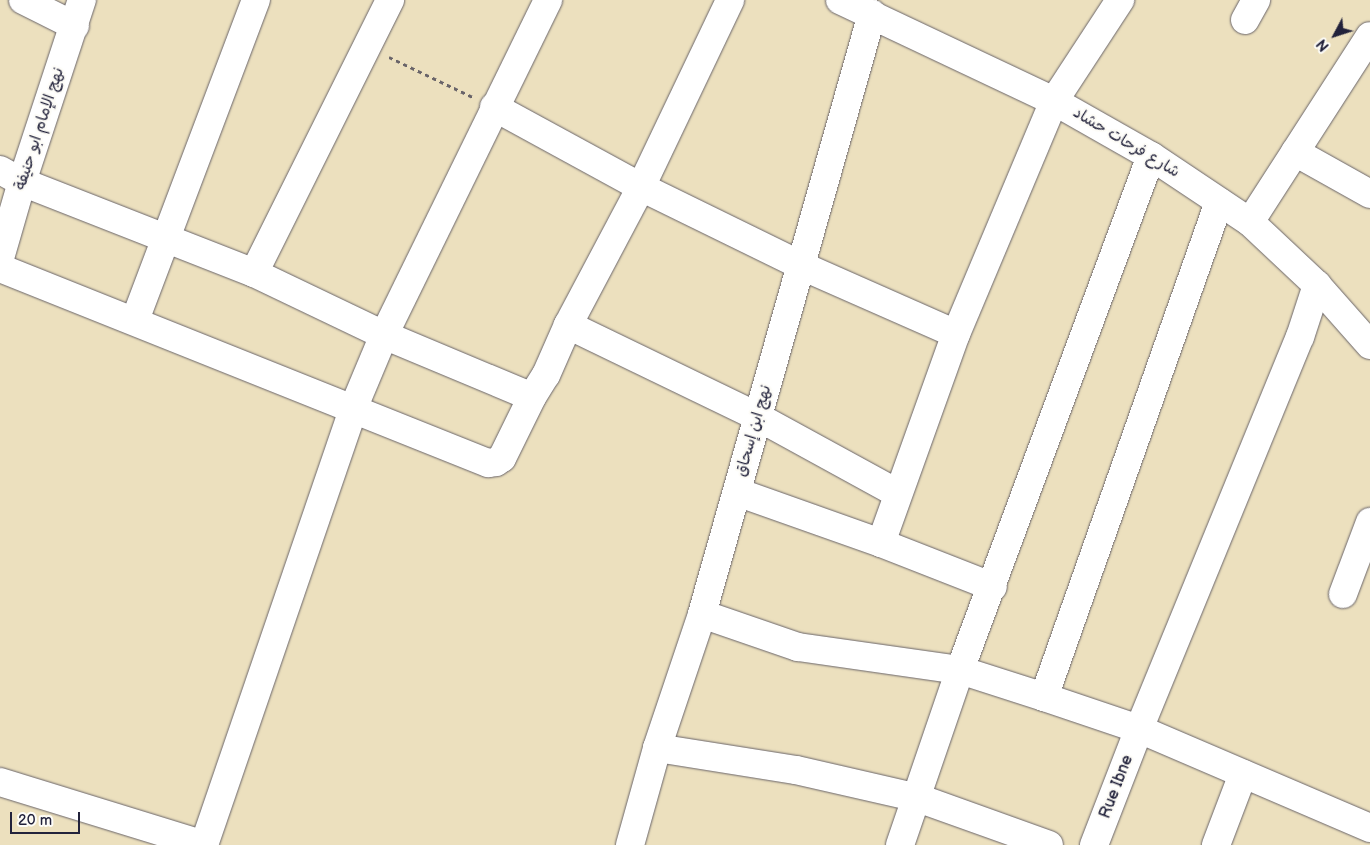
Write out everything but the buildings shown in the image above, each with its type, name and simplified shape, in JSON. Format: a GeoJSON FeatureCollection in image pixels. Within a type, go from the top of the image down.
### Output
{"type":"FeatureCollection","features":[{"type":"Feature","properties":{"kind":"street"},"geometry":{"type":"LineString","coordinates":[[23,0],[75,26]]}},
{"type":"Feature","properties":{"kind":"street","name":"نهج الإمام ابو حنيفة"},"geometry":{"type":"LineString","coordinates":[[0,256],[11,176],[75,26],[82,0]]}},
{"type":"Feature","properties":{"kind":"street"},"geometry":{"type":"LineString","coordinates":[[135,320],[168,238],[256,0]]}},
{"type":"Feature","properties":{"kind":"street"},"geometry":{"type":"LineString","coordinates":[[254,273],[390,0]]}},
{"type":"Feature","properties":{"kind":"street"},"geometry":{"type":"LineString","coordinates":[[0,782],[204,845],[353,410],[384,335],[548,0]]}},
{"type":"Feature","properties":{"kind":"street"},"geometry":{"type":"LineString","coordinates":[[0,256],[135,320],[353,410],[488,463],[496,462],[502,458],[532,397],[546,375],[568,325],[641,187],[730,0]]}},
{"type":"Feature","properties":{"kind":"street"},"geometry":{"type":"LineString","coordinates":[[881,543],[956,334],[1054,101],[1120,0]]}},
{"type":"Feature","properties":{"kind":"street","name":"شارع فرحات حشاد"},"geometry":{"type":"LineString","coordinates":[[857,6],[1054,101],[1151,156],[1250,222],[1317,285],[1370,345]]}},
{"type":"Feature","properties":{"kind":"street","name":"نهج ابن إسحاق"},"geometry":{"type":"LineString","coordinates":[[630,845],[657,748],[702,614],[802,266],[857,6]]}},
{"type":"Feature","properties":{"kind":"street"},"geometry":{"type":"LineString","coordinates":[[1250,222],[1370,36]]}},
{"type":"Feature","properties":{"kind":"street"},"geometry":{"type":"LineString","coordinates":[[494,107],[641,187],[802,266],[956,334]]}},
{"type":"Feature","properties":{"kind":"street"},"geometry":{"type":"LineString","coordinates":[[1295,152],[1370,194]]}},
{"type":"Feature","properties":{"kind":"street"},"geometry":{"type":"LineString","coordinates":[[900,845],[918,798],[960,670],[993,587],[1151,156]]}},
{"type":"Feature","properties":{"kind":"street"},"geometry":{"type":"LineString","coordinates":[[11,176],[254,273],[384,335],[532,397]]}},
{"type":"Feature","properties":{"kind":"street"},"geometry":{"type":"LineString","coordinates":[[1044,697],[1219,202]]}},
{"type":"Feature","properties":{"kind":"street","name":"Rue Ibne"},"geometry":{"type":"LineString","coordinates":[[1094,845],[1139,730],[1300,337],[1317,285]]}},
{"type":"Feature","properties":{"kind":"street"},"geometry":{"type":"LineString","coordinates":[[568,325],[758,417],[898,493]]}},
{"type":"Feature","properties":{"kind":"street"},"geometry":{"type":"LineString","coordinates":[[737,492],[881,543],[993,587]]}},
{"type":"Feature","properties":{"kind":"street"},"geometry":{"type":"LineString","coordinates":[[1342,594],[1370,522]]}},
{"type":"Feature","properties":{"kind":"street"},"geometry":{"type":"LineString","coordinates":[[702,614],[798,647],[960,670],[1139,730],[1370,828]]}},
{"type":"Feature","properties":{"kind":"street"},"geometry":{"type":"LineString","coordinates":[[657,748],[796,770],[918,798],[1048,845]]}},
{"type":"Feature","properties":{"kind":"street"},"geometry":{"type":"LineString","coordinates":[[1216,845],[1243,774]]}},
{"type":"Feature","properties":{"kind":"path"},"geometry":{"type":"LineString","coordinates":[[368,47],[494,107]]}}]}
